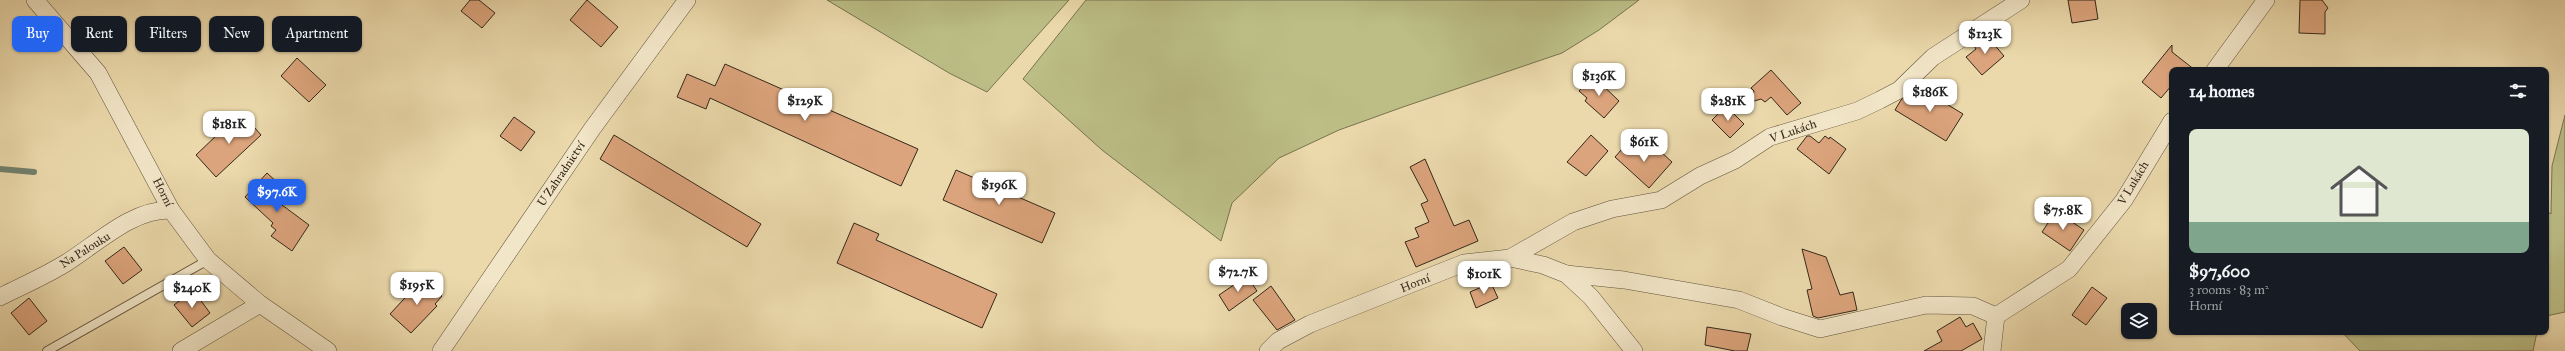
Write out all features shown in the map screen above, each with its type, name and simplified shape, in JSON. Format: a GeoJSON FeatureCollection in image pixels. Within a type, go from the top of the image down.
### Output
{"type":"FeatureCollection","features":[{"type":"Feature","properties":{"kind":"street","name":"Horní"},"geometry":{"type":"LineString","coordinates":[[34,0],[98,73],[172,210],[208,260],[260,304],[328,351]]}},
{"type":"Feature","properties":{"kind":"street","name":"U Zahradnictví"},"geometry":{"type":"LineString","coordinates":[[441,351],[592,129],[687,0]]}},
{"type":"Feature","properties":{"kind":"street","name":"V Lukách"},"geometry":{"type":"LineString","coordinates":[[1510,258],[1574,222],[1612,209],[1661,200],[1700,176],[1735,160],[1770,137],[1857,111],[1880,100],[1899,90],[1933,57],[2021,0]]}},
{"type":"Feature","properties":{"kind":"street"},"geometry":{"type":"LineString","coordinates":[[2217,67],[2266,0]]}},
{"type":"Feature","properties":{"kind":"street","name":"V Lukách"},"geometry":{"type":"LineString","coordinates":[[1996,316],[2069,270],[2124,200],[2169,126]]}},
{"type":"Feature","properties":{"kind":"street","name":"Na Palouku"},"geometry":{"type":"LineString","coordinates":[[0,297],[65,264],[141,214],[157,210],[172,210]]}},
{"type":"Feature","properties":{"kind":"street","name":"Horní"},"geometry":{"type":"LineString","coordinates":[[1268,351],[1278,341],[1310,324],[1464,264],[1510,258],[1542,265],[1566,274],[1591,297],[1634,351]]}},
{"type":"Feature","properties":{"kind":"street"},"geometry":{"type":"LineString","coordinates":[[1566,274],[1624,280],[1739,300],[1782,317],[1820,329],[1926,305],[1973,306],[1996,316],[1992,351]]}},
{"type":"Feature","properties":{"kind":"street"},"geometry":{"type":"LineString","coordinates":[[181,351],[260,304]]}},
{"type":"Feature","properties":{"kind":"lane"},"geometry":{"type":"LineString","coordinates":[[47,351],[208,260]]}},
{"type":"Feature","properties":{"kind":"green space"},"geometry":{"type":"Polygon","coordinates":[[[827,0],[1069,0],[987,92],[949,73],[827,0]]]}},
{"type":"Feature","properties":{"kind":"green space"},"geometry":{"type":"Polygon","coordinates":[[[1086,0],[1639,0],[1599,30],[1562,53],[1339,130],[1279,158],[1232,203],[1221,241],[1102,150],[1023,79],[1086,0]]]}},
{"type":"Feature","properties":{"kind":"green space"},"geometry":{"type":"Polygon","coordinates":[[[2565,115],[2565,312],[2549,315],[2549,212],[2551,214],[2552,166],[2565,115]]]}},
{"type":"Feature","properties":{"kind":"green space"},"geometry":{"type":"Polygon","coordinates":[[[2345,335],[2536,335],[2533,351],[2360,351],[2345,335]]]}},
{"type":"Feature","properties":{"kind":"building"},"geometry":{"type":"Polygon","coordinates":[[[470,0],[479,0],[495,13],[482,28],[461,11],[470,0]]]}},
{"type":"Feature","properties":{"kind":"building"},"geometry":{"type":"Polygon","coordinates":[[[587,0],[618,27],[601,47],[570,20],[587,0]]]}},
{"type":"Feature","properties":{"kind":"building"},"geometry":{"type":"Polygon","coordinates":[[[2068,0],[2095,0],[2098,19],[2072,23],[2068,0]]]}},
{"type":"Feature","properties":{"kind":"building"},"geometry":{"type":"Polygon","coordinates":[[[2300,0],[2322,0],[2328,8],[2325,12],[2325,34],[2299,33],[2300,0]]]}},
{"type":"Feature","properties":{"kind":"building"},"geometry":{"type":"Polygon","coordinates":[[[1986,35],[2004,56],[1982,75],[1966,57],[1976,49],[1973,44],[1986,35]]]}},
{"type":"Feature","properties":{"kind":"building"},"geometry":{"type":"Polygon","coordinates":[[[2172,45],[2172,52],[2191,67],[2169,67],[2169,89],[2161,98],[2142,82],[2172,45]]]}},
{"type":"Feature","properties":{"kind":"building"},"geometry":{"type":"Polygon","coordinates":[[[297,58],[326,85],[309,102],[281,76],[297,58]]]}},
{"type":"Feature","properties":{"kind":"building"},"geometry":{"type":"Polygon","coordinates":[[[725,64],[918,149],[901,186],[710,98],[706,109],[677,97],[687,74],[715,86],[725,64]]]}},
{"type":"Feature","properties":{"kind":"building"},"geometry":{"type":"Polygon","coordinates":[[[1771,70],[1801,103],[1787,115],[1771,97],[1765,102],[1761,99],[1751,102],[1754,91],[1751,88],[1771,70]]]}},
{"type":"Feature","properties":{"kind":"building"},"geometry":{"type":"Polygon","coordinates":[[[1593,76],[1619,101],[1604,118],[1585,101],[1587,98],[1579,91],[1593,76]]]}},
{"type":"Feature","properties":{"kind":"building"},"geometry":{"type":"Polygon","coordinates":[[[1917,86],[1963,114],[1946,141],[1895,110],[1901,100],[1917,86]]]}},
{"type":"Feature","properties":{"kind":"building"},"geometry":{"type":"Polygon","coordinates":[[[1726,106],[1744,124],[1730,138],[1712,120],[1726,106]]]}},
{"type":"Feature","properties":{"kind":"building"},"geometry":{"type":"Polygon","coordinates":[[[241,112],[261,135],[216,177],[196,155],[241,112]]]}},
{"type":"Feature","properties":{"kind":"building"},"geometry":{"type":"Polygon","coordinates":[[[514,117],[535,132],[521,151],[500,136],[514,117]]]}},
{"type":"Feature","properties":{"kind":"building"},"geometry":{"type":"Polygon","coordinates":[[[614,135],[761,224],[747,247],[600,159],[614,135]]]}},
{"type":"Feature","properties":{"kind":"building"},"geometry":{"type":"Polygon","coordinates":[[[1591,135],[1608,151],[1586,176],[1567,162],[1591,135]]]}},
{"type":"Feature","properties":{"kind":"building"},"geometry":{"type":"Polygon","coordinates":[[[1807,136],[1810,136],[1819,143],[1825,136],[1829,139],[1830,137],[1846,149],[1829,174],[1797,149],[1807,136]]]}},
{"type":"Feature","properties":{"kind":"building"},"geometry":{"type":"Polygon","coordinates":[[[1629,141],[1642,153],[1651,143],[1672,162],[1649,188],[1615,157],[1629,141]]]}},
{"type":"Feature","properties":{"kind":"building"},"geometry":{"type":"Polygon","coordinates":[[[1425,159],[1454,226],[1469,220],[1478,241],[1416,267],[1405,242],[1419,237],[1415,228],[1429,222],[1421,204],[1428,201],[1410,167],[1425,159]]]}},
{"type":"Feature","properties":{"kind":"building"},"geometry":{"type":"Polygon","coordinates":[[[956,170],[1055,213],[1042,243],[943,200],[956,170]]]}},
{"type":"Feature","properties":{"kind":"building"},"geometry":{"type":"Polygon","coordinates":[[[267,173],[280,185],[271,195],[274,199],[309,225],[292,251],[271,236],[276,230],[271,226],[273,223],[245,197],[267,173]]]}},
{"type":"Feature","properties":{"kind":"building"},"geometry":{"type":"Polygon","coordinates":[[[2056,211],[2084,230],[2070,251],[2042,232],[2056,211]]]}},
{"type":"Feature","properties":{"kind":"building"},"geometry":{"type":"Polygon","coordinates":[[[854,223],[879,234],[876,240],[997,294],[982,328],[837,263],[854,223]]]}},
{"type":"Feature","properties":{"kind":"building"},"geometry":{"type":"Polygon","coordinates":[[[124,247],[142,270],[123,284],[105,261],[124,247]]]}},
{"type":"Feature","properties":{"kind":"building"},"geometry":{"type":"Polygon","coordinates":[[[1802,249],[1826,257],[1840,295],[1853,292],[1857,310],[1818,318],[1813,316],[1807,290],[1812,289],[1802,249]]]}},
{"type":"Feature","properties":{"kind":"building"},"geometry":{"type":"Polygon","coordinates":[[[1247,276],[1257,291],[1229,311],[1219,295],[1247,276]]]}},
{"type":"Feature","properties":{"kind":"building"},"geometry":{"type":"Polygon","coordinates":[[[425,280],[442,296],[435,304],[437,306],[411,333],[390,314],[416,286],[417,288],[425,280]]]}},
{"type":"Feature","properties":{"kind":"building"},"geometry":{"type":"Polygon","coordinates":[[[1491,283],[1498,298],[1476,308],[1470,292],[1491,283]]]}},
{"type":"Feature","properties":{"kind":"building"},"geometry":{"type":"Polygon","coordinates":[[[1271,286],[1295,320],[1277,330],[1253,300],[1271,286]]]}},
{"type":"Feature","properties":{"kind":"building"},"geometry":{"type":"Polygon","coordinates":[[[2092,287],[2107,298],[2086,325],[2072,315],[2092,287]]]}},
{"type":"Feature","properties":{"kind":"building"},"geometry":{"type":"Polygon","coordinates":[[[193,290],[210,313],[192,327],[174,305],[193,290]]]}},
{"type":"Feature","properties":{"kind":"building"},"geometry":{"type":"Polygon","coordinates":[[[29,298],[47,321],[29,335],[11,313],[29,298]]]}},
{"type":"Feature","properties":{"kind":"building"},"geometry":{"type":"Polygon","coordinates":[[[1960,317],[1966,327],[1973,323],[1982,339],[1961,351],[1924,351],[1942,341],[1937,331],[1960,317]]]}},
{"type":"Feature","properties":{"kind":"building"},"geometry":{"type":"Polygon","coordinates":[[[1707,327],[1751,334],[1747,351],[1735,351],[1705,345],[1707,327]]]}},
{"type":"Feature","properties":{"kind":"waterway"},"geometry":{"type":"LineString","coordinates":[[0,169],[34,172]]}}]}
